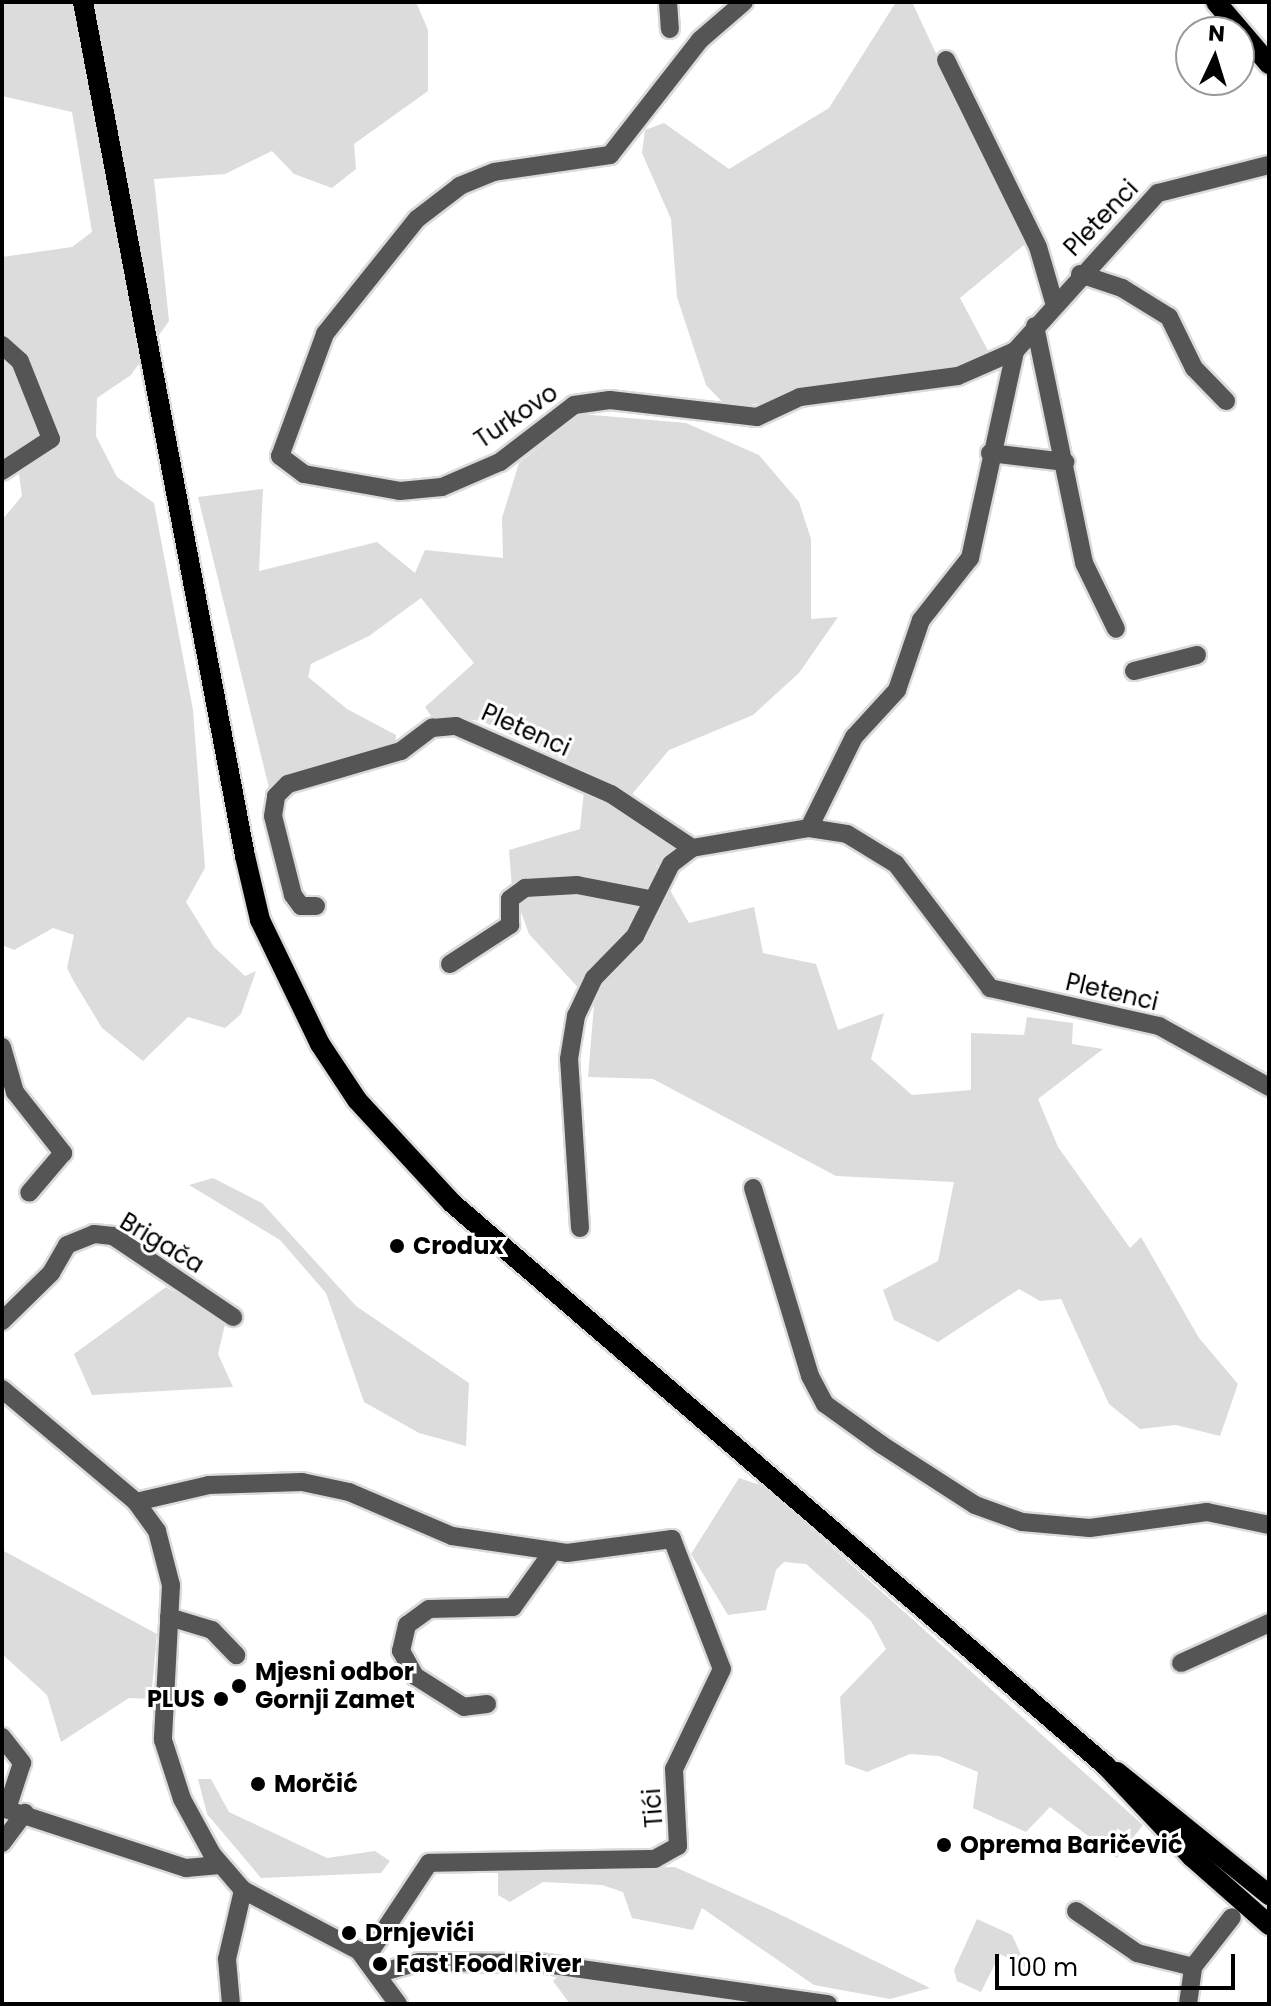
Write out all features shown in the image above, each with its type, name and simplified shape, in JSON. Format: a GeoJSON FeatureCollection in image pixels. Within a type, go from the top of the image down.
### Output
{"type":"FeatureCollection","features":[{"type":"Feature","properties":{"kind":"main road"},"geometry":{"type":"LineString","coordinates":[[83,2],[260,920],[320,1044],[357,1100],[452,1203],[1105,1765],[1192,1857],[1269,1925]]}},
{"type":"Feature","properties":{"kind":"main road"},"geometry":{"type":"LineString","coordinates":[[1216,2],[1269,64]]}},
{"type":"Feature","properties":{"kind":"main road"},"geometry":{"type":"LineString","coordinates":[[1105,1765],[1142,1786],[1269,1895]]}},
{"type":"Feature","properties":{"kind":"street"},"geometry":{"type":"LineString","coordinates":[[668,2],[670,29]]}},
{"type":"Feature","properties":{"kind":"street","name":"Turkovo"},"geometry":{"type":"LineString","coordinates":[[744,2],[700,40],[610,155],[494,172],[460,186],[417,219],[325,334],[279,442],[280,456],[304,474],[400,491],[442,487],[500,462],[574,405],[610,400],[757,417]]}},
{"type":"Feature","properties":{"kind":"street"},"geometry":{"type":"LineString","coordinates":[[946,60],[1038,247],[1054,302]]}},
{"type":"Feature","properties":{"kind":"street","name":"Pletenci"},"geometry":{"type":"LineString","coordinates":[[809,828],[854,737],[897,690],[921,620],[970,558],[990,453],[1015,351],[1054,302],[1158,193],[1269,165]]}},
{"type":"Feature","properties":{"kind":"street"},"geometry":{"type":"LineString","coordinates":[[1080,274],[1122,288],[1169,317],[1194,368],[1226,401]]}},
{"type":"Feature","properties":{"kind":"street"},"geometry":{"type":"LineString","coordinates":[[1035,326],[1084,563],[1116,629]]}},
{"type":"Feature","properties":{"kind":"street"},"geometry":{"type":"LineString","coordinates":[[2,345],[20,361],[51,439],[2,471]]}},
{"type":"Feature","properties":{"kind":"street","name":"Pletenci"},"geometry":{"type":"LineString","coordinates":[[757,417],[800,397],[958,376],[1015,351]]}},
{"type":"Feature","properties":{"kind":"street"},"geometry":{"type":"LineString","coordinates":[[990,453],[1065,462]]}},
{"type":"Feature","properties":{"kind":"street"},"geometry":{"type":"LineString","coordinates":[[1134,671],[1197,655]]}},
{"type":"Feature","properties":{"kind":"street","name":"Pletenci"},"geometry":{"type":"LineString","coordinates":[[316,906],[301,906],[293,895],[273,816],[276,796],[288,784],[401,751],[432,728],[476,731],[611,794],[692,848],[809,828],[847,834],[896,864],[990,988],[1159,1026],[1269,1087]]}},
{"type":"Feature","properties":{"kind":"street"},"geometry":{"type":"LineString","coordinates":[[580,1228],[569,1059],[576,1016],[594,978],[635,936],[650,899],[671,864],[692,848]]}},
{"type":"Feature","properties":{"kind":"street"},"geometry":{"type":"LineString","coordinates":[[450,964],[510,925],[510,899],[525,888],[577,885],[650,899]]}},
{"type":"Feature","properties":{"kind":"street"},"geometry":{"type":"LineString","coordinates":[[2,1047],[15,1092],[63,1153],[29,1193]]}},
{"type":"Feature","properties":{"kind":"street"},"geometry":{"type":"LineString","coordinates":[[753,1188],[798,1352],[825,1404],[842,1419],[975,1505],[1022,1522],[1065,1529],[1168,1512],[1241,1516],[1269,1525]]}},
{"type":"Feature","properties":{"kind":"street","name":"Brigača"},"geometry":{"type":"LineString","coordinates":[[2,1321],[51,1273],[67,1245],[94,1234],[113,1236],[233,1317]]}},
{"type":"Feature","properties":{"kind":"street"},"geometry":{"type":"LineString","coordinates":[[2,1389],[136,1502],[168,1558],[169,1617],[163,1740],[182,1799],[220,1865],[243,1890],[366,1958],[398,2004]]}},
{"type":"Feature","properties":{"kind":"street","name":"Tići"},"geometry":{"type":"LineString","coordinates":[[136,1502],[209,1485],[302,1482],[349,1492],[452,1536],[553,1551],[672,1539],[693,1586],[722,1678],[674,1769],[678,1846],[655,1859],[429,1863],[399,1900],[381,1943],[366,1958]]}},
{"type":"Feature","properties":{"kind":"street"},"geometry":{"type":"LineString","coordinates":[[487,1704],[464,1707],[415,1676],[401,1651],[407,1625],[429,1609],[513,1607],[553,1551]]}},
{"type":"Feature","properties":{"kind":"street"},"geometry":{"type":"LineString","coordinates":[[169,1617],[212,1630],[236,1655]]}},
{"type":"Feature","properties":{"kind":"street"},"geometry":{"type":"LineString","coordinates":[[1181,1663],[1269,1623]]}},
{"type":"Feature","properties":{"kind":"street"},"geometry":{"type":"LineString","coordinates":[[2,1737],[22,1763],[2,1843]]}},
{"type":"Feature","properties":{"kind":"street"},"geometry":{"type":"LineString","coordinates":[[11,1810],[186,1868],[220,1865]]}},
{"type":"Feature","properties":{"kind":"street"},"geometry":{"type":"LineString","coordinates":[[231,2004],[227,1959],[243,1890]]}},
{"type":"Feature","properties":{"kind":"street"},"geometry":{"type":"LineString","coordinates":[[1076,1911],[1137,1953],[1193,1967]]}},
{"type":"Feature","properties":{"kind":"street"},"geometry":{"type":"LineString","coordinates":[[1188,2004],[1193,1967],[1232,1917]]}},
{"type":"Feature","properties":{"kind":"street"},"geometry":{"type":"LineString","coordinates":[[381,1943],[416,1962]]}},
{"type":"Feature","properties":{"kind":"street"},"geometry":{"type":"LineString","coordinates":[[379,1973],[416,1962],[562,1965],[828,2004]]}},
{"type":"Feature","properties":{"kind":"shaded area"},"geometry":{"type":"Polygon","coordinates":[[[2,2],[416,2],[428,30],[428,91],[354,144],[356,169],[332,188],[294,174],[272,151],[225,174],[154,179],[169,321],[131,375],[97,398],[96,436],[117,477],[154,503],[193,710],[205,868],[186,902],[214,947],[245,976],[256,971],[241,1014],[225,1028],[188,1017],[143,1061],[102,1028],[73,980],[67,968],[74,935],[53,928],[14,950],[2,945],[2,520],[22,496],[19,474],[2,464],[2,257],[72,247],[92,232],[72,112],[2,96],[2,2]]]}},
{"type":"Feature","properties":{"kind":"shaded area"},"geometry":{"type":"Polygon","coordinates":[[[896,2],[912,2],[1025,244],[960,298],[993,360],[729,409],[706,385],[677,297],[671,219],[642,153],[645,130],[664,123],[729,169],[829,108],[896,2]]]}},
{"type":"Feature","properties":{"kind":"shaded area"},"geometry":{"type":"Polygon","coordinates":[[[581,414],[686,423],[759,455],[799,502],[811,539],[811,619],[838,617],[799,673],[753,715],[669,750],[633,793],[632,811],[678,848],[656,866],[689,923],[754,907],[763,953],[816,964],[838,1030],[884,1013],[871,1059],[912,1095],[971,1090],[971,1033],[1024,1035],[1027,1017],[1073,1023],[1072,1044],[1103,1049],[1038,1099],[1058,1147],[1130,1248],[1141,1237],[1199,1338],[1238,1384],[1220,1436],[1176,1425],[1140,1429],[1109,1404],[1061,1299],[1040,1301],[1019,1289],[938,1342],[894,1320],[883,1290],[938,1261],[954,1182],[836,1176],[653,1079],[588,1077],[594,1005],[529,934],[512,887],[509,850],[580,829],[586,771],[482,721],[431,716],[425,707],[474,663],[421,598],[369,636],[311,664],[308,677],[347,709],[396,735],[395,745],[269,788],[198,497],[263,489],[259,571],[377,542],[415,573],[425,550],[503,558],[502,518],[519,463],[581,414]]]}},
{"type":"Feature","properties":{"kind":"shaded area"},"geometry":{"type":"Polygon","coordinates":[[[213,1178],[262,1203],[356,1306],[469,1383],[466,1446],[419,1433],[364,1402],[326,1293],[280,1240],[189,1185],[213,1178]]]}},
{"type":"Feature","properties":{"kind":"shaded area"},"geometry":{"type":"Polygon","coordinates":[[[166,1287],[226,1320],[218,1354],[233,1387],[92,1395],[74,1354],[166,1287]]]}},
{"type":"Feature","properties":{"kind":"shaded area"},"geometry":{"type":"Polygon","coordinates":[[[739,1478],[763,1486],[1143,1825],[1117,1858],[1050,1807],[1026,1832],[973,1808],[978,1772],[939,1756],[910,1754],[867,1772],[845,1764],[840,1697],[886,1649],[871,1621],[806,1564],[784,1562],[776,1570],[766,1610],[728,1615],[691,1554],[739,1478]]]}},
{"type":"Feature","properties":{"kind":"shaded area"},"geometry":{"type":"Polygon","coordinates":[[[2,1550],[157,1634],[151,1699],[129,1698],[61,1742],[47,1695],[2,1654],[2,1550]]]}},
{"type":"Feature","properties":{"kind":"shaded area"},"geometry":{"type":"Polygon","coordinates":[[[198,1779],[211,1779],[229,1812],[327,1858],[375,1851],[390,1861],[381,1873],[261,1878],[207,1814],[198,1779]]]}},
{"type":"Feature","properties":{"kind":"shaded area"},"geometry":{"type":"Polygon","coordinates":[[[675,1867],[930,1988],[890,1999],[814,1985],[702,1908],[693,1930],[632,1918],[623,1892],[602,1885],[543,1882],[510,1902],[498,1895],[498,1871],[675,1867]]]}},
{"type":"Feature","properties":{"kind":"shaded area"},"geometry":{"type":"Polygon","coordinates":[[[977,1919],[1012,1935],[1027,1968],[1000,1954],[981,1992],[957,1981],[954,1970],[977,1919]]]}},
{"type":"Feature","properties":{"kind":"shaded area"},"geometry":{"type":"Polygon","coordinates":[[[559,1975],[745,2004],[570,2004],[553,1981],[559,1975]]]}},
{"type":"Feature","properties":{"kind":"place","name":"Crodux"},"geometry":{"type":"Point","coordinates":[397,1246]}},
{"type":"Feature","properties":{"kind":"place","name":"Mjesni odbor Gornji Zamet"},"geometry":{"type":"Point","coordinates":[239,1686]}},
{"type":"Feature","properties":{"kind":"place","name":"PLUS"},"geometry":{"type":"Point","coordinates":[221,1699]}},
{"type":"Feature","properties":{"kind":"place","name":"Morčić"},"geometry":{"type":"Point","coordinates":[258,1784]}},
{"type":"Feature","properties":{"kind":"place","name":"Oprema Baričević"},"geometry":{"type":"Point","coordinates":[944,1845]}},
{"type":"Feature","properties":{"kind":"place","name":"Drnjevići"},"geometry":{"type":"Point","coordinates":[349,1933]}},
{"type":"Feature","properties":{"kind":"place","name":"Fast Food River"},"geometry":{"type":"Point","coordinates":[380,1964]}}]}
